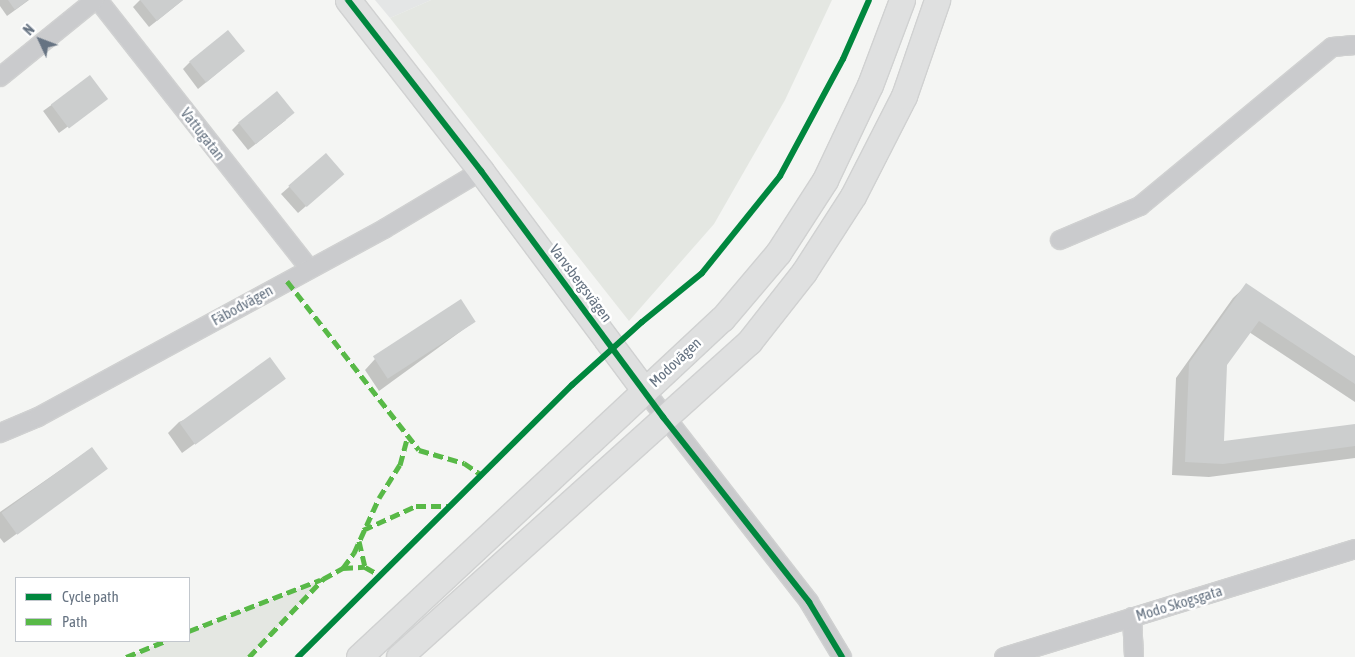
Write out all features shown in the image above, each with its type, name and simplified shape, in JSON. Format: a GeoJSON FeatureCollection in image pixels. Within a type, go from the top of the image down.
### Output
{"type":"FeatureCollection","features":[{"type":"Feature","properties":{"kind":"main road","name":"Varvsbergsvägen"},"geometry":{"type":"LineString","coordinates":[[348,0],[481,171],[645,390]]}},
{"type":"Feature","properties":{"kind":"main road","name":"Modovägen"},"geometry":{"type":"LineString","coordinates":[[359,657],[722,319],[778,253],[825,180],[870,85],[902,0]]}},
{"type":"Feature","properties":{"kind":"main road"},"geometry":{"type":"LineString","coordinates":[[399,657],[663,417],[749,342],[804,272],[853,196],[904,96],[937,0]]}},
{"type":"Feature","properties":{"kind":"street"},"geometry":{"type":"LineString","coordinates":[[0,77],[96,0]]}},
{"type":"Feature","properties":{"kind":"street","name":"Vattugatan"},"geometry":{"type":"LineString","coordinates":[[96,0],[309,268]]}},
{"type":"Feature","properties":{"kind":"street"},"geometry":{"type":"LineString","coordinates":[[1060,240],[1140,206],[1332,48],[1355,45]]}},
{"type":"Feature","properties":{"kind":"street","name":"Fäbodvägen"},"geometry":{"type":"LineString","coordinates":[[0,433],[38,418],[481,171]]}},
{"type":"Feature","properties":{"kind":"street","name":"Varvsbergsvägen"},"geometry":{"type":"LineString","coordinates":[[645,390],[663,417],[809,602],[842,657]]}},
{"type":"Feature","properties":{"kind":"street","name":"Modo Skogsgata"},"geometry":{"type":"LineString","coordinates":[[1004,657],[1355,549]]}},
{"type":"Feature","properties":{"kind":"street"},"geometry":{"type":"LineString","coordinates":[[1132,617],[1134,657]]}},
{"type":"Feature","properties":{"kind":"shaded area"},"geometry":{"type":"Polygon","coordinates":[[[375,0],[431,0],[390,18],[375,0]]]}},
{"type":"Feature","properties":{"kind":"shaded area"},"geometry":{"type":"Polygon","coordinates":[[[431,0],[832,0],[785,100],[714,224],[629,321],[390,18],[431,0]]]}},
{"type":"Feature","properties":{"kind":"shaded area"},"geometry":{"type":"Polygon","coordinates":[[[323,579],[249,657],[126,657],[163,642],[190,642],[190,631],[323,579]]]}},
{"type":"Feature","properties":{"kind":"building"},"geometry":{"type":"Polygon","coordinates":[[[8,0],[28,0],[15,10],[8,0]]]}},
{"type":"Feature","properties":{"kind":"building"},"geometry":{"type":"Polygon","coordinates":[[[140,0],[183,0],[157,21],[140,0]]]}},
{"type":"Feature","properties":{"kind":"building"},"geometry":{"type":"Polygon","coordinates":[[[228,30],[245,51],[206,82],[189,61],[228,30]]]}},
{"type":"Feature","properties":{"kind":"building"},"geometry":{"type":"Polygon","coordinates":[[[90,75],[108,99],[69,128],[51,104],[90,75]]]}},
{"type":"Feature","properties":{"kind":"building"},"geometry":{"type":"Polygon","coordinates":[[[277,91],[295,113],[256,144],[238,122],[277,91]]]}},
{"type":"Feature","properties":{"kind":"building"},"geometry":{"type":"Polygon","coordinates":[[[326,153],[344,174],[307,207],[288,186],[326,153]]]}},
{"type":"Feature","properties":{"kind":"building"},"geometry":{"type":"Polygon","coordinates":[[[1246,283],[1355,356],[1355,384],[1259,321],[1227,365],[1224,441],[1355,424],[1355,446],[1223,464],[1185,462],[1189,363],[1246,283]]]}},
{"type":"Feature","properties":{"kind":"building"},"geometry":{"type":"Polygon","coordinates":[[[461,299],[476,322],[388,379],[373,356],[461,299]]]}},
{"type":"Feature","properties":{"kind":"building"},"geometry":{"type":"Polygon","coordinates":[[[270,357],[286,379],[195,445],[179,423],[270,357]]]}},
{"type":"Feature","properties":{"kind":"building"},"geometry":{"type":"Polygon","coordinates":[[[92,447],[108,469],[17,535],[1,513],[92,447]]]}},
{"type":"Feature","properties":{"kind":"marked path"},"geometry":{"type":"LineString","coordinates":[[287,281],[419,450],[464,463],[483,476]]}},
{"type":"Feature","properties":{"kind":"marked path"},"geometry":{"type":"LineString","coordinates":[[343,568],[354,553],[379,498],[400,465],[408,436]]}},
{"type":"Feature","properties":{"kind":"marked path"},"geometry":{"type":"LineString","coordinates":[[363,530],[416,506],[451,506]]}},
{"type":"Feature","properties":{"kind":"marked path"},"geometry":{"type":"LineString","coordinates":[[359,541],[365,567]]}},
{"type":"Feature","properties":{"kind":"marked path"},"geometry":{"type":"LineString","coordinates":[[249,657],[323,579],[343,568],[365,567],[381,576]]}},
{"type":"Feature","properties":{"kind":"marked path"},"geometry":{"type":"LineString","coordinates":[[190,631],[320,580]]}},
{"type":"Feature","properties":{"kind":"marked path"},"geometry":{"type":"LineString","coordinates":[[126,657],[163,642]]}},
{"type":"Feature","properties":{"kind":"cycle path"},"geometry":{"type":"LineString","coordinates":[[348,0],[481,171],[663,417],[809,602],[842,657]]}},
{"type":"Feature","properties":{"kind":"cycle path"},"geometry":{"type":"LineString","coordinates":[[298,657],[572,385],[642,322],[702,273],[780,176],[843,59],[869,0]]}}]}
